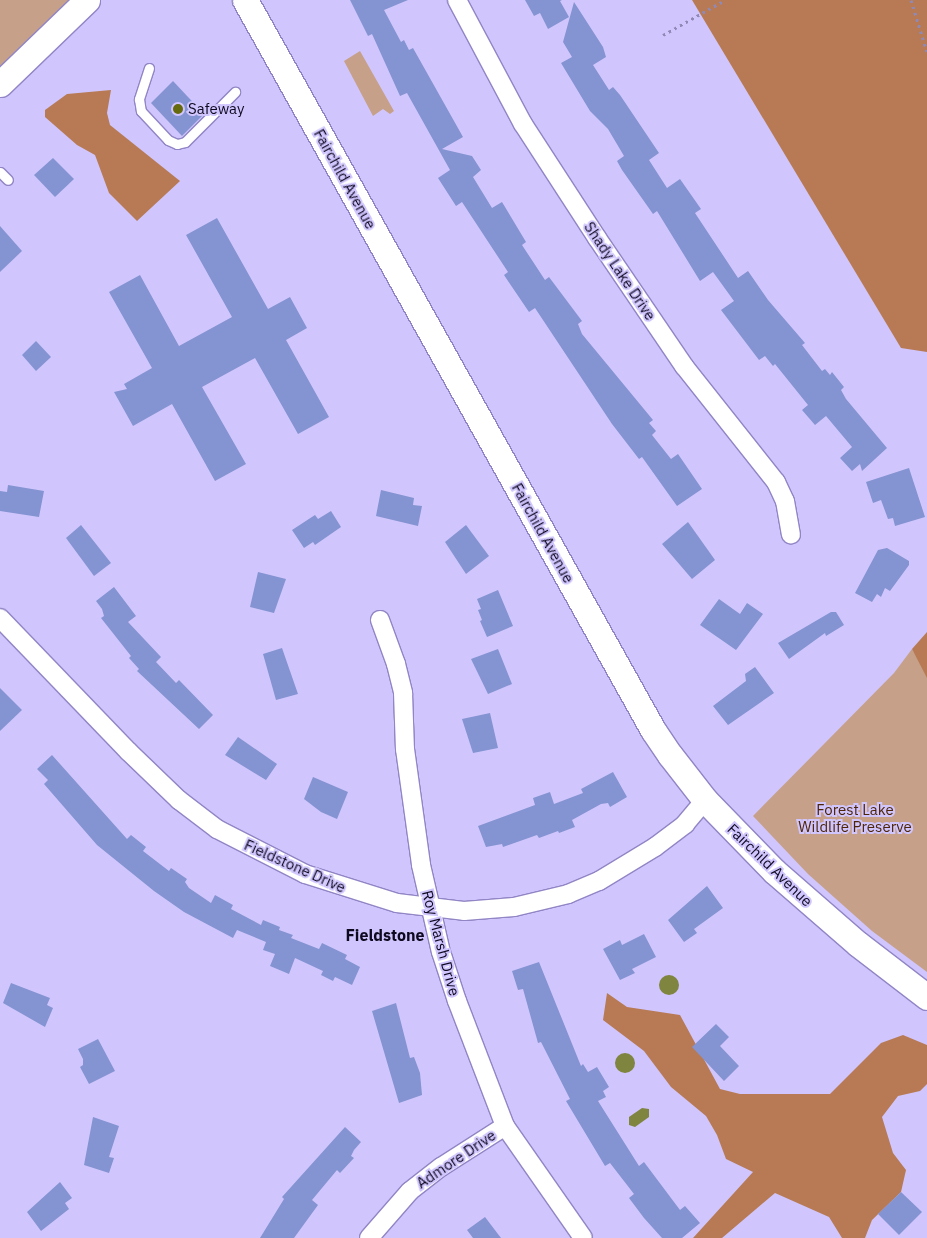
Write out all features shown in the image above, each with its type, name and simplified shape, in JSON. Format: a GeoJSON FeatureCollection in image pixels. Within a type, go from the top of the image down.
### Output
{"type":"FeatureCollection","features":[{"type":"Feature","properties":{"kind":"main road"},"geometry":{"type":"LineString","coordinates":[[0,84],[87,0]]}},
{"type":"Feature","properties":{"kind":"main road","name":"Fairchild Avenue"},"geometry":{"type":"LineString","coordinates":[[245,0],[653,730],[705,800],[797,892],[927,997]]}},
{"type":"Feature","properties":{"kind":"street","name":"Shady Lake Drive"},"geometry":{"type":"LineString","coordinates":[[457,0],[523,124],[597,238],[684,366],[776,482],[785,501],[791,534]]}},
{"type":"Feature","properties":{"kind":"street","name":"Fieldstone Drive"},"geometry":{"type":"LineString","coordinates":[[0,618],[128,751],[180,800],[217,829],[329,882],[397,903],[464,911],[514,907],[568,894],[612,874],[656,847],[686,824],[705,800]]}},
{"type":"Feature","properties":{"kind":"street","name":"Roy Marsh Drive"},"geometry":{"type":"LineString","coordinates":[[380,620],[390,645],[403,693],[405,749],[413,815],[431,907],[457,1001],[505,1126],[582,1238]]}},
{"type":"Feature","properties":{"kind":"street","name":"Admore Drive"},"geometry":{"type":"LineString","coordinates":[[369,1238],[410,1192],[441,1167],[505,1126]]}},
{"type":"Feature","properties":{"kind":"lane"},"geometry":{"type":"LineString","coordinates":[[149,68],[139,99],[141,111],[168,140],[177,144],[185,142],[235,92]]}},
{"type":"Feature","properties":{"kind":"lane"},"geometry":{"type":"LineString","coordinates":[[0,172],[8,180]]}},
{"type":"Feature","properties":{"kind":"path"},"geometry":{"type":"LineString","coordinates":[[663,36],[725,0]]}},
{"type":"Feature","properties":{"kind":"path"},"geometry":{"type":"LineString","coordinates":[[911,0],[927,52]]}},
{"type":"Feature","properties":{"kind":"green space"},"geometry":{"type":"Polygon","coordinates":[[[0,0],[73,0],[0,70],[0,0]]]}},
{"type":"Feature","properties":{"kind":"green space"},"geometry":{"type":"Polygon","coordinates":[[[360,51],[394,111],[390,114],[383,109],[373,116],[344,61],[360,51]]]}},
{"type":"Feature","properties":{"kind":"green space","name":"Forest Lake Wildlife Preserve"},"geometry":{"type":"Polygon","coordinates":[[[927,647],[927,972],[872,931],[808,874],[753,816],[894,673],[912,649],[917,657],[927,647]]]}},
{"type":"Feature","properties":{"kind":"shaded area"},"geometry":{"type":"Polygon","coordinates":[[[692,0],[927,0],[927,352],[901,348],[692,0]]]}},
{"type":"Feature","properties":{"kind":"shaded area"},"geometry":{"type":"Polygon","coordinates":[[[111,90],[107,113],[110,125],[180,181],[137,221],[109,193],[95,155],[77,145],[45,117],[45,110],[67,94],[111,90]]]}},
{"type":"Feature","properties":{"kind":"shaded area"},"geometry":{"type":"Polygon","coordinates":[[[927,632],[927,678],[912,649],[927,632]]]}},
{"type":"Feature","properties":{"kind":"shaded area"},"geometry":{"type":"Polygon","coordinates":[[[665,975],[673,975],[679,981],[679,989],[673,995],[665,995],[659,989],[659,981],[665,975]]]}},
{"type":"Feature","properties":{"kind":"shaded area"},"geometry":{"type":"Polygon","coordinates":[[[607,993],[627,1007],[680,1015],[720,1089],[740,1094],[830,1094],[881,1043],[903,1035],[927,1045],[927,1084],[920,1091],[898,1096],[882,1117],[893,1153],[906,1170],[901,1192],[872,1220],[865,1238],[842,1238],[829,1217],[775,1193],[722,1238],[693,1238],[753,1172],[726,1159],[717,1135],[706,1116],[671,1087],[644,1051],[603,1020],[607,993]]]}},
{"type":"Feature","properties":{"kind":"shaded area"},"geometry":{"type":"Polygon","coordinates":[[[625,1053],[632,1056],[635,1063],[632,1070],[625,1073],[618,1070],[615,1063],[618,1056],[625,1053]]]}},
{"type":"Feature","properties":{"kind":"shaded area"},"geometry":{"type":"Polygon","coordinates":[[[642,1108],[649,1109],[649,1117],[635,1127],[629,1125],[629,1117],[642,1108]]]}},
{"type":"Feature","properties":{"kind":"building"},"geometry":{"type":"Polygon","coordinates":[[[350,0],[408,0],[384,10],[401,42],[404,40],[409,50],[413,48],[463,137],[442,149],[472,156],[481,170],[473,177],[492,208],[502,202],[526,242],[522,245],[545,280],[549,277],[582,321],[578,324],[582,334],[653,420],[649,423],[656,431],[652,435],[671,459],[678,454],[702,489],[677,506],[642,457],[639,459],[612,424],[535,308],[529,312],[504,275],[508,272],[462,202],[456,206],[438,178],[450,170],[407,93],[400,96],[372,34],[368,36],[350,0]]]}},
{"type":"Feature","properties":{"kind":"building"},"geometry":{"type":"Polygon","coordinates":[[[525,0],[562,0],[560,1],[569,17],[548,29],[540,13],[534,16],[525,0]]]}},
{"type":"Feature","properties":{"kind":"building"},"geometry":{"type":"Polygon","coordinates":[[[574,2],[603,47],[606,57],[593,65],[609,90],[613,87],[620,95],[659,153],[649,160],[667,188],[680,179],[701,209],[695,213],[738,278],[748,271],[768,300],[805,343],[802,345],[822,371],[825,369],[830,375],[832,372],[844,387],[841,390],[846,399],[887,448],[862,471],[860,464],[852,471],[840,458],[852,447],[826,416],[815,425],[802,410],[808,405],[775,364],[773,366],[765,356],[759,360],[721,310],[734,301],[713,272],[700,281],[657,211],[653,214],[622,170],[617,161],[624,156],[608,129],[590,111],[561,63],[572,57],[563,42],[574,2]]]}},
{"type":"Feature","properties":{"kind":"building","name":"Safeway"},"geometry":{"type":"Polygon","coordinates":[[[173,81],[204,114],[182,136],[151,103],[173,81]]]}},
{"type":"Feature","properties":{"kind":"building"},"geometry":{"type":"Polygon","coordinates":[[[53,158],[74,179],[55,197],[34,175],[53,158]]]}},
{"type":"Feature","properties":{"kind":"building"},"geometry":{"type":"Polygon","coordinates":[[[217,218],[268,309],[290,297],[307,328],[286,340],[329,417],[298,434],[255,358],[202,387],[246,464],[215,481],[172,404],[133,426],[114,392],[127,389],[124,384],[152,368],[109,292],[140,275],[179,346],[232,317],[186,235],[217,218]]]}},
{"type":"Feature","properties":{"kind":"building"},"geometry":{"type":"Polygon","coordinates":[[[0,226],[22,251],[0,272],[0,226]]]}},
{"type":"Feature","properties":{"kind":"building"},"geometry":{"type":"Polygon","coordinates":[[[36,341],[51,357],[36,371],[22,355],[36,341]]]}},
{"type":"Feature","properties":{"kind":"building"},"geometry":{"type":"Polygon","coordinates":[[[909,468],[925,517],[895,526],[893,518],[888,519],[881,500],[873,503],[866,482],[909,468]]]}},
{"type":"Feature","properties":{"kind":"building"},"geometry":{"type":"Polygon","coordinates":[[[8,485],[44,491],[39,517],[0,511],[0,491],[7,492],[8,485]]]}},
{"type":"Feature","properties":{"kind":"building"},"geometry":{"type":"Polygon","coordinates":[[[381,490],[414,498],[413,505],[422,506],[418,526],[376,516],[381,490]]]}},
{"type":"Feature","properties":{"kind":"building"},"geometry":{"type":"Polygon","coordinates":[[[331,511],[341,527],[315,545],[313,542],[304,548],[292,530],[315,515],[318,519],[331,511]]]}},
{"type":"Feature","properties":{"kind":"building"},"geometry":{"type":"Polygon","coordinates":[[[688,522],[715,560],[692,579],[662,544],[688,522]]]}},
{"type":"Feature","properties":{"kind":"building"},"geometry":{"type":"Polygon","coordinates":[[[81,525],[111,563],[94,576],[66,538],[81,525]]]}},
{"type":"Feature","properties":{"kind":"building"},"geometry":{"type":"Polygon","coordinates":[[[466,525],[489,556],[466,574],[445,542],[466,525]]]}},
{"type":"Feature","properties":{"kind":"building"},"geometry":{"type":"Polygon","coordinates":[[[887,548],[909,561],[909,565],[890,591],[885,588],[881,597],[877,594],[872,602],[855,593],[878,550],[887,548]]]}},
{"type":"Feature","properties":{"kind":"building"},"geometry":{"type":"Polygon","coordinates":[[[258,572],[286,579],[274,613],[250,607],[258,572]]]}},
{"type":"Feature","properties":{"kind":"building"},"geometry":{"type":"Polygon","coordinates":[[[114,587],[136,616],[128,622],[161,657],[156,662],[176,683],[179,680],[213,715],[199,729],[137,671],[139,669],[129,658],[131,656],[101,618],[104,616],[102,609],[96,601],[114,587]]]}},
{"type":"Feature","properties":{"kind":"building"},"geometry":{"type":"Polygon","coordinates":[[[498,590],[513,626],[487,637],[480,621],[482,620],[478,610],[481,609],[477,599],[498,590]]]}},
{"type":"Feature","properties":{"kind":"building"},"geometry":{"type":"Polygon","coordinates":[[[719,599],[740,614],[747,603],[763,614],[736,650],[700,625],[719,599]]]}},
{"type":"Feature","properties":{"kind":"building"},"geometry":{"type":"Polygon","coordinates":[[[831,612],[836,612],[844,625],[826,636],[825,633],[789,659],[778,643],[831,612]]]}},
{"type":"Feature","properties":{"kind":"building"},"geometry":{"type":"Polygon","coordinates":[[[282,648],[298,694],[276,700],[263,654],[282,648]]]}},
{"type":"Feature","properties":{"kind":"building"},"geometry":{"type":"Polygon","coordinates":[[[498,649],[512,684],[488,694],[471,659],[498,649]]]}},
{"type":"Feature","properties":{"kind":"building"},"geometry":{"type":"Polygon","coordinates":[[[755,667],[774,693],[728,725],[713,706],[746,681],[745,674],[755,667]]]}},
{"type":"Feature","properties":{"kind":"building"},"geometry":{"type":"Polygon","coordinates":[[[0,688],[22,710],[0,731],[0,688]]]}},
{"type":"Feature","properties":{"kind":"building"},"geometry":{"type":"Polygon","coordinates":[[[490,713],[498,748],[473,753],[462,719],[490,713]]]}},
{"type":"Feature","properties":{"kind":"building"},"geometry":{"type":"Polygon","coordinates":[[[238,737],[277,764],[266,780],[225,755],[238,737]]]}},
{"type":"Feature","properties":{"kind":"building"},"geometry":{"type":"Polygon","coordinates":[[[52,755],[127,839],[131,835],[146,847],[143,851],[169,871],[171,868],[187,879],[185,882],[189,888],[211,903],[215,895],[233,905],[231,909],[261,925],[263,920],[280,927],[279,930],[293,935],[291,938],[319,949],[322,943],[347,955],[345,959],[360,967],[352,985],[335,977],[333,981],[321,975],[323,971],[295,958],[289,974],[270,966],[275,954],[263,950],[266,942],[237,930],[233,938],[184,912],[154,891],[97,845],[44,784],[48,780],[37,769],[52,755]]]}},
{"type":"Feature","properties":{"kind":"building"},"geometry":{"type":"Polygon","coordinates":[[[613,772],[627,797],[610,807],[608,803],[601,804],[572,820],[575,827],[559,833],[558,831],[539,838],[537,835],[503,847],[502,844],[486,847],[478,826],[535,805],[533,798],[550,792],[554,804],[583,793],[581,789],[613,772]]]}},
{"type":"Feature","properties":{"kind":"building"},"geometry":{"type":"Polygon","coordinates":[[[313,777],[348,792],[337,819],[321,812],[304,799],[313,777]]]}},
{"type":"Feature","properties":{"kind":"building"},"geometry":{"type":"Polygon","coordinates":[[[707,886],[723,908],[694,929],[697,933],[684,942],[668,920],[707,886]]]}},
{"type":"Feature","properties":{"kind":"building"},"geometry":{"type":"Polygon","coordinates":[[[644,934],[656,957],[632,969],[635,973],[620,980],[603,949],[620,940],[622,945],[644,934]]]}},
{"type":"Feature","properties":{"kind":"building"},"geometry":{"type":"Polygon","coordinates":[[[539,962],[581,1066],[583,1064],[588,1072],[597,1067],[609,1087],[603,1091],[606,1097],[598,1101],[639,1166],[644,1162],[680,1210],[685,1206],[700,1223],[682,1238],[662,1238],[644,1218],[629,1198],[634,1194],[610,1163],[605,1166],[566,1101],[570,1099],[541,1042],[538,1043],[523,989],[518,990],[512,971],[539,962]]]}},
{"type":"Feature","properties":{"kind":"building"},"geometry":{"type":"Polygon","coordinates":[[[11,983],[50,998],[47,1005],[53,1008],[45,1027],[3,1003],[11,983]]]}},
{"type":"Feature","properties":{"kind":"building"},"geometry":{"type":"Polygon","coordinates":[[[396,1003],[410,1058],[414,1057],[420,1073],[422,1095],[399,1103],[372,1011],[396,1003]]]}},
{"type":"Feature","properties":{"kind":"building"},"geometry":{"type":"Polygon","coordinates":[[[716,1024],[729,1037],[720,1046],[739,1066],[724,1081],[692,1047],[716,1024]]]}},
{"type":"Feature","properties":{"kind":"building"},"geometry":{"type":"Polygon","coordinates":[[[98,1039],[115,1071],[89,1084],[80,1067],[83,1065],[83,1059],[78,1049],[98,1039]]]}},
{"type":"Feature","properties":{"kind":"building"},"geometry":{"type":"Polygon","coordinates":[[[93,1117],[119,1126],[109,1157],[114,1158],[109,1173],[84,1165],[93,1117]]]}},
{"type":"Feature","properties":{"kind":"building"},"geometry":{"type":"Polygon","coordinates":[[[345,1127],[361,1142],[351,1156],[354,1158],[340,1173],[337,1170],[312,1200],[318,1205],[294,1238],[260,1238],[284,1199],[282,1197],[345,1127]]]}},
{"type":"Feature","properties":{"kind":"building"},"geometry":{"type":"Polygon","coordinates":[[[60,1182],[72,1198],[65,1203],[69,1209],[41,1231],[27,1212],[60,1182]]]}},
{"type":"Feature","properties":{"kind":"building"},"geometry":{"type":"Polygon","coordinates":[[[901,1192],[922,1212],[899,1235],[878,1214],[901,1192]]]}},
{"type":"Feature","properties":{"kind":"building"},"geometry":{"type":"Polygon","coordinates":[[[485,1217],[501,1238],[473,1238],[467,1230],[485,1217]]]}},
{"type":"Feature","properties":{"kind":"place","name":"Safeway"},"geometry":{"type":"Point","coordinates":[178,109]}},
{"type":"Feature","properties":{"kind":"district","name":"Fieldstone"},"geometry":{"type":"Point","coordinates":[385,935]}}]}
